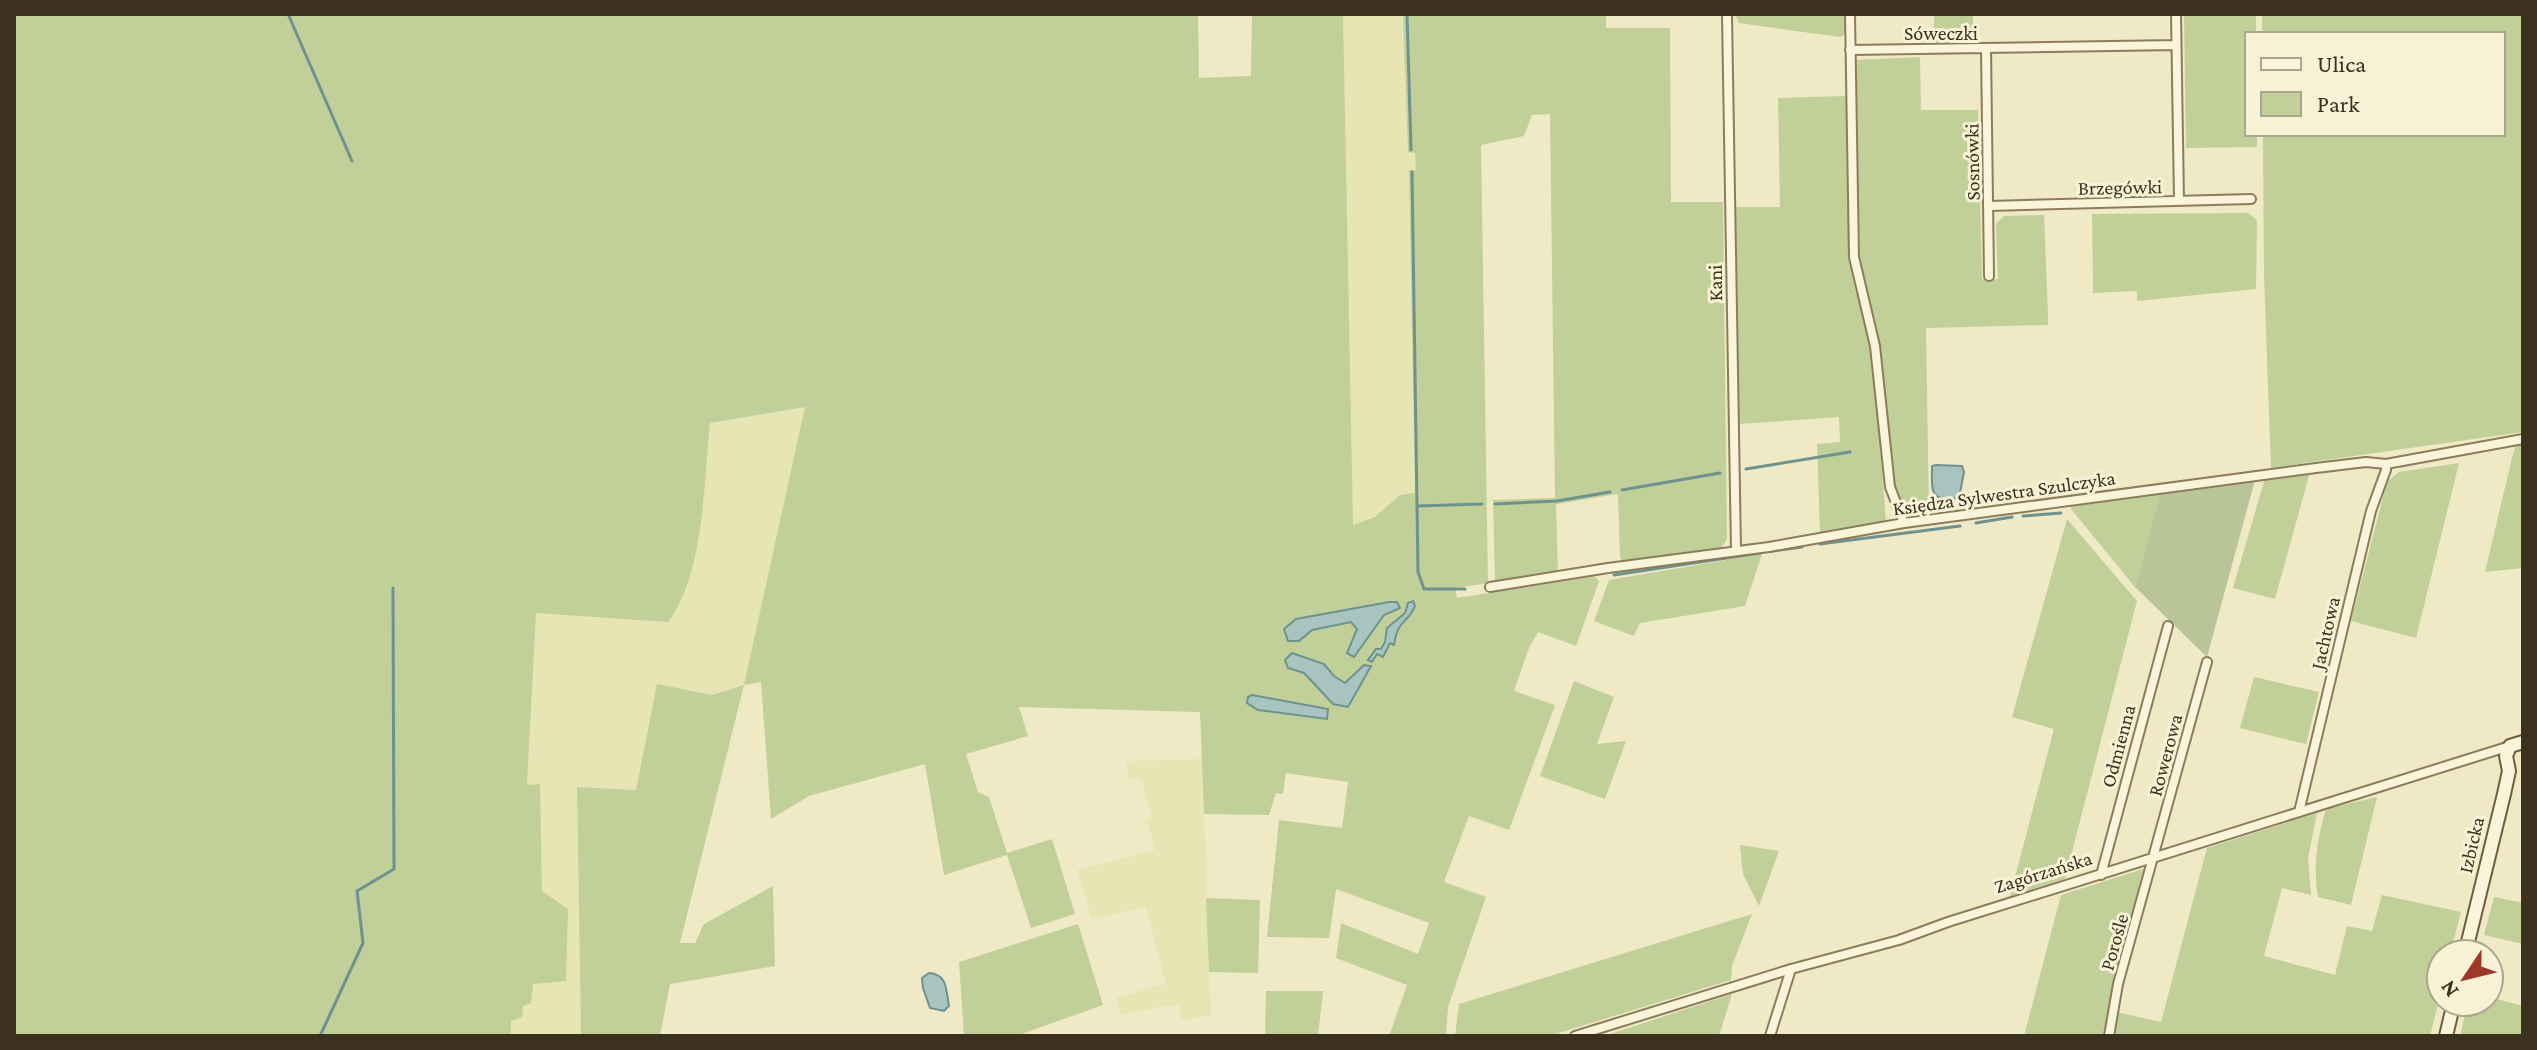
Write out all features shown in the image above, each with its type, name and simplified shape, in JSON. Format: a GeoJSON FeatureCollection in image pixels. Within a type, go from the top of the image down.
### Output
{"type":"FeatureCollection","features":[{"type":"Feature","properties":{"kind":"street","name":"Kani"},"geometry":{"type":"LineString","coordinates":[[1727,14],[1736,551]]}},
{"type":"Feature","properties":{"kind":"street"},"geometry":{"type":"LineString","coordinates":[[1850,14],[1854,257],[1875,346],[1890,487],[1904,523]]}},
{"type":"Feature","properties":{"kind":"street"},"geometry":{"type":"LineString","coordinates":[[2176,14],[2179,201]]}},
{"type":"Feature","properties":{"kind":"street","name":"Sóweczki"},"geometry":{"type":"LineString","coordinates":[[1850,50],[2176,45]]}},
{"type":"Feature","properties":{"kind":"street","name":"Sosnówki"},"geometry":{"type":"LineString","coordinates":[[1986,49],[1989,276]]}},
{"type":"Feature","properties":{"kind":"street","name":"Brzegówki"},"geometry":{"type":"LineString","coordinates":[[1989,206],[2251,199]]}},
{"type":"Feature","properties":{"kind":"street","name":"Księdza Sylwestra Szulczyka"},"geometry":{"type":"LineString","coordinates":[[1490,587],[1904,523],[2316,468],[2366,462],[2386,464],[2523,439]]}},
{"type":"Feature","properties":{"kind":"street","name":"Jachtowa"},"geometry":{"type":"LineString","coordinates":[[2299,812],[2371,511],[2386,464]]}},
{"type":"Feature","properties":{"kind":"street","name":"Odmienna"},"geometry":{"type":"LineString","coordinates":[[2101,875],[2168,626]]}},
{"type":"Feature","properties":{"kind":"street","name":"Rowerowa"},"geometry":{"type":"LineString","coordinates":[[2154,857],[2207,662]]}},
{"type":"Feature","properties":{"kind":"street","name":"Zagórzańska"},"geometry":{"type":"LineString","coordinates":[[1575,1036],[1791,969],[1899,940],[2517,744]]}},
{"type":"Feature","properties":{"kind":"street","name":"Izbicka"},"geometry":{"type":"LineString","coordinates":[[2469,938],[2509,771],[2506,756],[2517,744]]}},
{"type":"Feature","properties":{"kind":"street","name":"Porośle"},"geometry":{"type":"LineString","coordinates":[[2109,1036],[2118,984],[2154,857]]}},
{"type":"Feature","properties":{"kind":"street"},"geometry":{"type":"LineString","coordinates":[[1770,1036],[1791,969]]}},
{"type":"Feature","properties":{"kind":"green space"},"geometry":{"type":"Polygon","coordinates":[[[14,14],[1198,14],[1199,78],[1251,76],[1252,14],[1343,14],[1353,525],[1375,517],[1400,495],[1415,493],[1409,170],[1416,170],[1415,153],[1408,152],[1403,14],[1606,14],[1606,28],[1670,28],[1671,202],[1723,202],[1727,539],[1721,548],[1623,564],[1620,557],[1618,494],[1556,504],[1558,573],[1495,582],[1493,500],[1555,498],[1550,114],[1532,115],[1524,136],[1481,145],[1488,583],[1455,588],[1457,598],[1594,576],[1599,581],[1576,646],[1538,632],[1529,648],[1514,691],[1555,705],[1509,830],[1469,816],[1444,882],[1486,897],[1448,1007],[1446,1036],[1389,1036],[1407,985],[1336,958],[1341,923],[1418,954],[1429,923],[1336,889],[1329,938],[1267,937],[1279,820],[1342,828],[1348,782],[1286,773],[1283,794],[1276,793],[1269,815],[1204,814],[1200,712],[1019,707],[1028,736],[966,754],[978,792],[989,797],[1007,853],[1052,839],[1075,914],[1031,928],[1007,855],[944,875],[925,764],[809,796],[771,819],[761,682],[744,685],[805,407],[710,423],[696,554],[680,602],[668,622],[536,613],[527,785],[540,784],[542,891],[568,909],[566,981],[533,984],[531,1003],[523,1006],[522,1017],[511,1021],[511,1036],[14,1036],[14,14]]]}},
{"type":"Feature","properties":{"kind":"green space"},"geometry":{"type":"Polygon","coordinates":[[[1343,14],[1486,14],[1416,171],[1409,171],[1415,493],[1400,495],[1375,517],[1352,526],[1343,14]]]}},
{"type":"Feature","properties":{"kind":"green space"},"geometry":{"type":"Polygon","coordinates":[[[1735,14],[1845,14],[1846,33],[1840,37],[1739,23],[1735,14]]]}},
{"type":"Feature","properties":{"kind":"green space"},"geometry":{"type":"Polygon","coordinates":[[[1934,14],[1973,14],[1974,41],[1934,42],[1934,14]]]}},
{"type":"Feature","properties":{"kind":"green space"},"geometry":{"type":"Polygon","coordinates":[[[2184,14],[2256,14],[2256,32],[2245,32],[2245,136],[2257,136],[2257,147],[2186,148],[2184,14]]]}},
{"type":"Feature","properties":{"kind":"green space"},"geometry":{"type":"Polygon","coordinates":[[[2262,14],[2523,14],[2523,432],[2271,468],[2263,136],[2505,136],[2505,32],[2262,32],[2262,14]]]}},
{"type":"Feature","properties":{"kind":"green space"},"geometry":{"type":"Polygon","coordinates":[[[1920,57],[1921,110],[1978,110],[1982,279],[1998,279],[1996,224],[2004,216],[2044,215],[2048,325],[1926,328],[1929,514],[1912,515],[1903,509],[1893,482],[1878,350],[1861,283],[1854,60],[1920,57]]]}},
{"type":"Feature","properties":{"kind":"green space"},"geometry":{"type":"Polygon","coordinates":[[[1846,96],[1853,280],[1866,326],[1875,381],[1886,521],[1820,532],[1817,444],[1840,442],[1839,417],[1739,424],[1736,207],[1780,207],[1778,98],[1846,96]]]}},
{"type":"Feature","properties":{"kind":"green space"},"geometry":{"type":"Polygon","coordinates":[[[2248,213],[2257,220],[2256,289],[2137,301],[2137,291],[2093,293],[2092,214],[2248,213]]]}},
{"type":"Feature","properties":{"kind":"green space"},"geometry":{"type":"Polygon","coordinates":[[[806,407],[744,685],[712,695],[658,685],[636,790],[577,787],[581,1036],[511,1036],[511,1020],[523,1006],[533,983],[566,980],[542,891],[540,784],[527,786],[536,612],[668,622],[699,535],[710,423],[806,407]]]}},
{"type":"Feature","properties":{"kind":"green space"},"geometry":{"type":"Polygon","coordinates":[[[2523,443],[2523,568],[2485,572],[2516,444],[2523,443]]]}},
{"type":"Feature","properties":{"kind":"green space"},"geometry":{"type":"Polygon","coordinates":[[[2459,463],[2416,638],[2351,621],[2387,482],[2399,472],[2459,463]]]}},
{"type":"Feature","properties":{"kind":"green space"},"geometry":{"type":"Polygon","coordinates":[[[2310,472],[2275,599],[2233,588],[2265,478],[2310,472]]]}},
{"type":"Feature","properties":{"kind":"green space"},"geometry":{"type":"Polygon","coordinates":[[[2255,480],[2207,657],[2135,587],[2160,493],[2255,480]]]}},
{"type":"Feature","properties":{"kind":"green space"},"geometry":{"type":"Polygon","coordinates":[[[2160,493],[2135,587],[2071,509],[2071,504],[2160,493]]]}},
{"type":"Feature","properties":{"kind":"green space"},"geometry":{"type":"Polygon","coordinates":[[[2067,519],[2137,601],[2065,879],[2010,896],[2054,729],[2012,717],[2067,519]]]}},
{"type":"Feature","properties":{"kind":"green space"},"geometry":{"type":"Polygon","coordinates":[[[1762,554],[1745,606],[1640,623],[1634,636],[1594,621],[1609,580],[1762,554]]]}},
{"type":"Feature","properties":{"kind":"green space"},"geometry":{"type":"Polygon","coordinates":[[[2254,677],[2319,692],[2306,744],[2240,728],[2254,677]]]}},
{"type":"Feature","properties":{"kind":"green space"},"geometry":{"type":"Polygon","coordinates":[[[1574,681],[1614,697],[1597,744],[1626,741],[1605,799],[1540,776],[1574,681]]]}},
{"type":"Feature","properties":{"kind":"green space"},"geometry":{"type":"Polygon","coordinates":[[[657,684],[712,695],[744,685],[680,943],[695,943],[704,924],[773,886],[775,966],[670,984],[660,1036],[581,1036],[577,787],[636,790],[657,684]]]}},
{"type":"Feature","properties":{"kind":"green space"},"geometry":{"type":"Polygon","coordinates":[[[1202,759],[1211,1015],[1182,1020],[1179,1004],[1121,1014],[1116,998],[1166,984],[1146,906],[1092,919],[1077,870],[1155,850],[1147,819],[1152,817],[1142,782],[1138,777],[1128,779],[1127,761],[1202,759]]]}},
{"type":"Feature","properties":{"kind":"green space"},"geometry":{"type":"Polygon","coordinates":[[[2377,797],[2351,905],[2318,897],[2317,852],[2326,809],[2377,797]]]}},
{"type":"Feature","properties":{"kind":"green space"},"geometry":{"type":"Polygon","coordinates":[[[2317,813],[2308,858],[2311,895],[2282,888],[2264,956],[2335,975],[2347,926],[2372,931],[2382,895],[2461,912],[2454,938],[2425,938],[2425,1018],[2434,1018],[2430,1036],[2111,1036],[2117,1012],[2161,1022],[2207,848],[2317,813]]]}},
{"type":"Feature","properties":{"kind":"green space"},"geometry":{"type":"Polygon","coordinates":[[[1740,845],[1779,851],[1759,906],[1743,874],[1740,845]]]}},
{"type":"Feature","properties":{"kind":"green space"},"geometry":{"type":"Polygon","coordinates":[[[2143,869],[2104,1036],[2024,1036],[2061,895],[2143,869]]]}},
{"type":"Feature","properties":{"kind":"green space"},"geometry":{"type":"Polygon","coordinates":[[[2494,897],[2523,903],[2523,944],[2484,935],[2494,897]]]}},
{"type":"Feature","properties":{"kind":"green space"},"geometry":{"type":"Polygon","coordinates":[[[1206,898],[1260,900],[1258,973],[1209,972],[1206,898]]]}},
{"type":"Feature","properties":{"kind":"green space"},"geometry":{"type":"Polygon","coordinates":[[[1752,914],[1732,966],[1731,980],[1549,1036],[1455,1036],[1459,1004],[1752,914]]]}},
{"type":"Feature","properties":{"kind":"green space"},"geometry":{"type":"Polygon","coordinates":[[[1078,924],[1103,1005],[1016,1036],[964,1036],[959,962],[1078,924]]]}},
{"type":"Feature","properties":{"kind":"green space"},"geometry":{"type":"Polygon","coordinates":[[[1266,991],[1323,991],[1318,1036],[1265,1036],[1266,991]]]}},
{"type":"Feature","properties":{"kind":"green space"},"geometry":{"type":"Polygon","coordinates":[[[1732,994],[1719,1036],[1604,1036],[1732,994]]]}},
{"type":"Feature","properties":{"kind":"green space"},"geometry":{"type":"Polygon","coordinates":[[[2505,1001],[2523,1006],[2523,1036],[2460,1036],[2464,1018],[2505,1018],[2505,1001]]]}},
{"type":"Feature","properties":{"kind":"water"},"geometry":{"type":"Polygon","coordinates":[[[1932,466],[1962,466],[1964,472],[1959,498],[1942,498],[1934,493],[1932,466]]]}},
{"type":"Feature","properties":{"kind":"water"},"geometry":{"type":"Polygon","coordinates":[[[1413,601],[1415,606],[1400,626],[1394,645],[1390,643],[1383,657],[1377,654],[1372,662],[1368,660],[1376,649],[1381,649],[1387,628],[1405,613],[1408,603],[1413,601]]]}},
{"type":"Feature","properties":{"kind":"water"},"geometry":{"type":"Polygon","coordinates":[[[1397,602],[1400,608],[1384,615],[1354,657],[1347,653],[1357,629],[1351,622],[1312,630],[1299,641],[1288,641],[1284,629],[1296,619],[1397,602]]]}},
{"type":"Feature","properties":{"kind":"water"},"geometry":{"type":"Polygon","coordinates":[[[1292,653],[1324,664],[1345,683],[1364,665],[1371,666],[1348,707],[1333,704],[1304,673],[1288,668],[1285,660],[1292,653]]]}},
{"type":"Feature","properties":{"kind":"water"},"geometry":{"type":"Polygon","coordinates":[[[1252,695],[1328,709],[1327,719],[1258,710],[1247,703],[1252,695]]]}},
{"type":"Feature","properties":{"kind":"water"},"geometry":{"type":"Polygon","coordinates":[[[929,973],[940,976],[945,984],[949,1006],[944,1011],[930,1008],[922,978],[929,973]]]}},
{"type":"Feature","properties":{"kind":"waterway"},"geometry":{"type":"LineString","coordinates":[[288,14],[352,161]]}},
{"type":"Feature","properties":{"kind":"waterway"},"geometry":{"type":"LineString","coordinates":[[1407,14],[1411,150]]}},
{"type":"Feature","properties":{"kind":"waterway"},"geometry":{"type":"LineString","coordinates":[[1412,172],[1418,572],[1424,589],[1465,589]]}},
{"type":"Feature","properties":{"kind":"waterway"},"geometry":{"type":"LineString","coordinates":[[1746,469],[1850,452]]}},
{"type":"Feature","properties":{"kind":"waterway"},"geometry":{"type":"LineString","coordinates":[[1622,490],[1720,473]]}},
{"type":"Feature","properties":{"kind":"waterway"},"geometry":{"type":"LineString","coordinates":[[1495,504],[1557,501],[1610,492]]}},
{"type":"Feature","properties":{"kind":"waterway"},"geometry":{"type":"LineString","coordinates":[[1418,506],[1482,504]]}},
{"type":"Feature","properties":{"kind":"waterway"},"geometry":{"type":"LineString","coordinates":[[2023,516],[2061,513]]}},
{"type":"Feature","properties":{"kind":"waterway"},"geometry":{"type":"LineString","coordinates":[[1976,523],[2012,517]]}},
{"type":"Feature","properties":{"kind":"waterway"},"geometry":{"type":"LineString","coordinates":[[1820,544],[1960,526]]}},
{"type":"Feature","properties":{"kind":"waterway"},"geometry":{"type":"LineString","coordinates":[[1772,551],[1802,547]]}},
{"type":"Feature","properties":{"kind":"waterway"},"geometry":{"type":"LineString","coordinates":[[1614,575],[1760,553]]}},
{"type":"Feature","properties":{"kind":"waterway"},"geometry":{"type":"LineString","coordinates":[[320,1036],[363,943],[357,891],[394,869],[393,588]]}}]}
